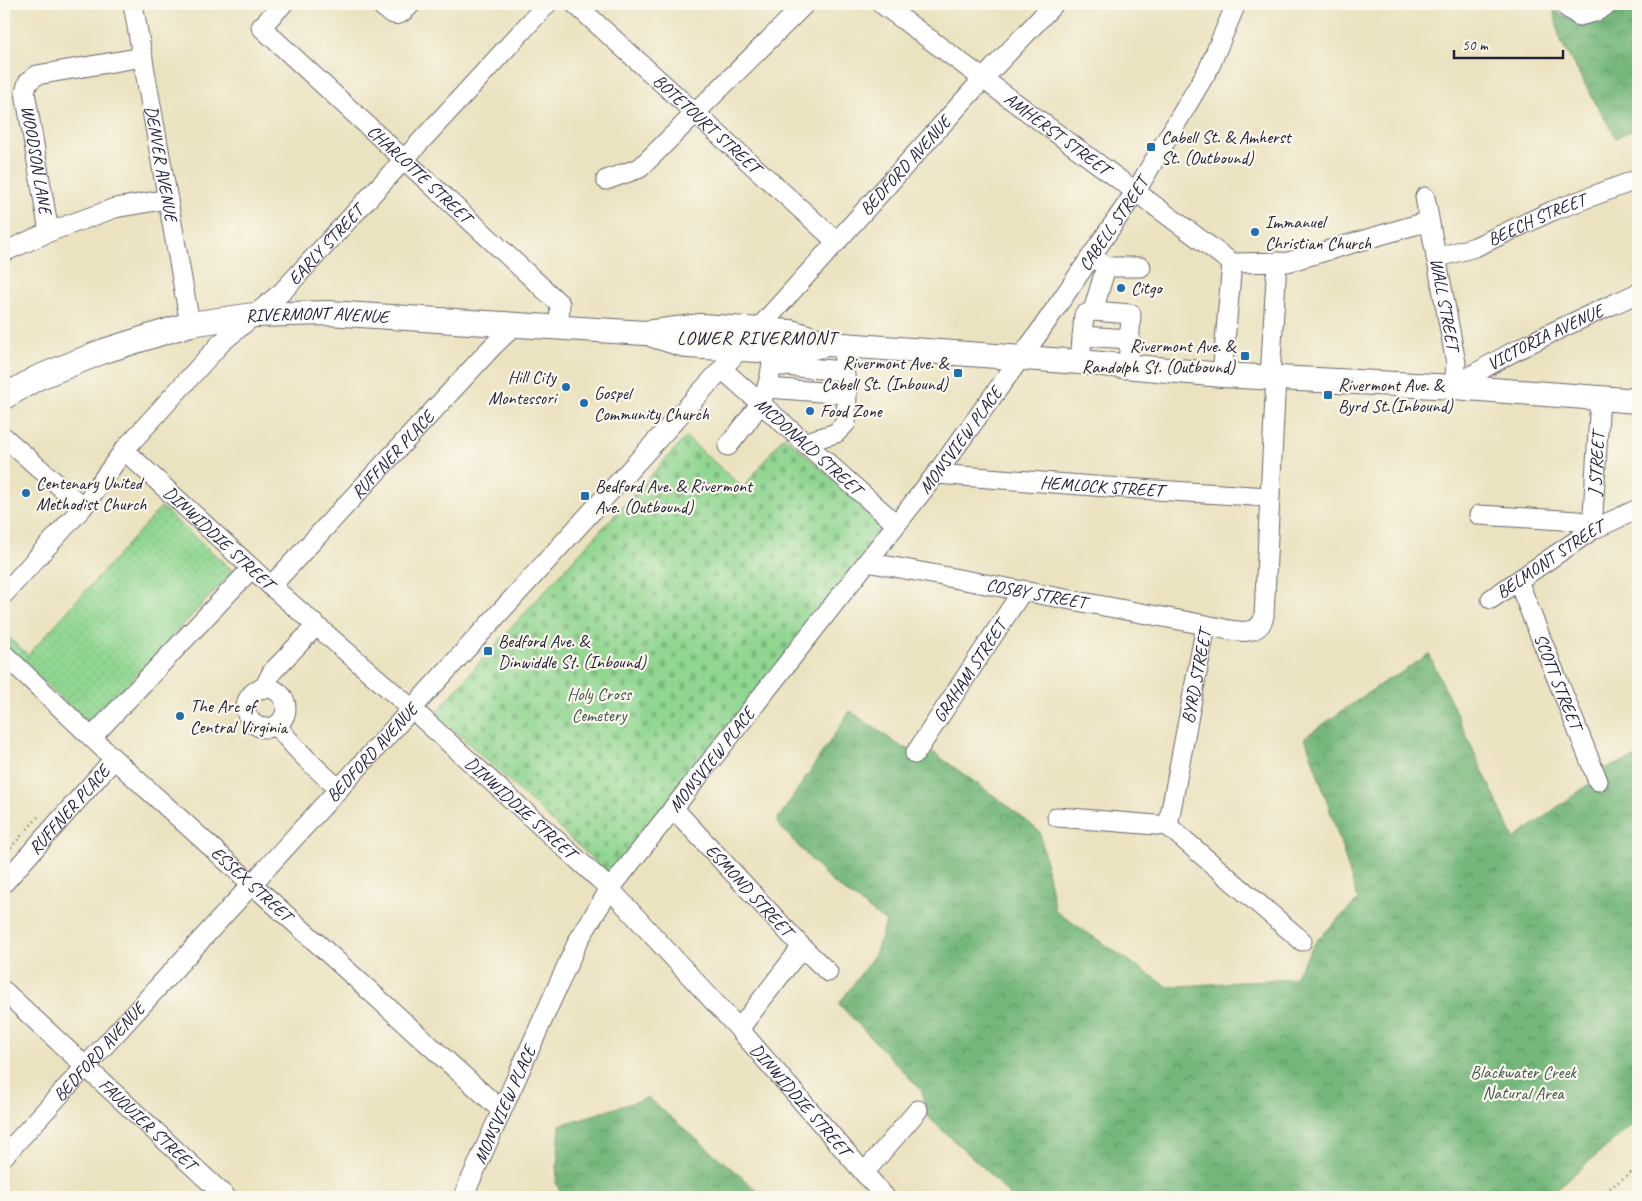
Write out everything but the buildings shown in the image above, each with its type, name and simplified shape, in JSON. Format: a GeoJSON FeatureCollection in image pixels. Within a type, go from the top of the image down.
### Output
{"type":"FeatureCollection","features":[{"type":"Feature","properties":{"kind":"main road","name":"RIVERMONT AVENUE"},"geometry":{"type":"LineString","coordinates":[[4,397],[37,378],[104,351],[190,324],[254,315],[328,313],[559,327],[653,335],[688,346],[740,349],[772,358],[790,352],[836,344]]}},
{"type":"Feature","properties":{"kind":"main road","name":"RIVERMONT AVENUE"},"geometry":{"type":"LineString","coordinates":[[653,335],[702,326],[758,329],[791,332],[836,344],[1080,362],[1222,375],[1454,387],[1638,401]]}},
{"type":"Feature","properties":{"kind":"street","name":"DENVER AVENUE"},"geometry":{"type":"LineString","coordinates":[[133,4],[190,324]]}},
{"type":"Feature","properties":{"kind":"street","name":"CHARLOTTE STREET"},"geometry":{"type":"LineString","coordinates":[[283,4],[261,27],[560,304],[559,327]]}},
{"type":"Feature","properties":{"kind":"street"},"geometry":{"type":"LineString","coordinates":[[380,4],[394,15],[400,14],[411,4]]}},
{"type":"Feature","properties":{"kind":"street","name":"EARLY STREET"},"geometry":{"type":"LineString","coordinates":[[4,594],[83,507],[124,450],[221,343],[284,291],[547,4]]}},
{"type":"Feature","properties":{"kind":"street","name":"BOTETOURT STREET"},"geometry":{"type":"LineString","coordinates":[[575,4],[837,242]]}},
{"type":"Feature","properties":{"kind":"street"},"geometry":{"type":"LineString","coordinates":[[606,180],[640,168],[805,4]]}},
{"type":"Feature","properties":{"kind":"street","name":"AMHERST STREET"},"geometry":{"type":"LineString","coordinates":[[882,4],[1232,263]]}},
{"type":"Feature","properties":{"kind":"street","name":"BEDFORD AVENUE"},"geometry":{"type":"LineString","coordinates":[[758,329],[983,79],[1054,4]]}},
{"type":"Feature","properties":{"kind":"street","name":"CABELL STREET"},"geometry":{"type":"LineString","coordinates":[[1020,358],[1065,294],[1099,262],[1136,191],[1209,68],[1236,4]]}},
{"type":"Feature","properties":{"kind":"street"},"geometry":{"type":"LineString","coordinates":[[1565,4],[1566,7],[1579,16],[1596,12],[1609,4]]}},
{"type":"Feature","properties":{"kind":"street","name":"WOODSON LANE"},"geometry":{"type":"LineString","coordinates":[[143,58],[37,76],[28,82],[25,92],[48,232],[115,208],[168,199]]}},
{"type":"Feature","properties":{"kind":"street","name":"BEECH STREET"},"geometry":{"type":"LineString","coordinates":[[1436,258],[1475,247],[1552,211],[1637,181]]}},
{"type":"Feature","properties":{"kind":"street","name":"WALL STREET"},"geometry":{"type":"LineString","coordinates":[[1425,197],[1456,363],[1454,387]]}},
{"type":"Feature","properties":{"kind":"street"},"geometry":{"type":"LineString","coordinates":[[1222,375],[1232,263],[1288,262],[1429,221]]}},
{"type":"Feature","properties":{"kind":"street"},"geometry":{"type":"LineString","coordinates":[[4,252],[48,232]]}},
{"type":"Feature","properties":{"kind":"street"},"geometry":{"type":"LineString","coordinates":[[1080,362],[1082,336],[1089,313],[1099,262],[1141,267]]}},
{"type":"Feature","properties":{"kind":"street","name":"BYRD STREET"},"geometry":{"type":"LineString","coordinates":[[1168,826],[1206,625],[1247,632],[1254,630],[1261,624],[1264,616],[1277,262]]}},
{"type":"Feature","properties":{"kind":"street","name":"VICTORIA AVENUE"},"geometry":{"type":"LineString","coordinates":[[1454,387],[1521,346],[1638,293]]}},
{"type":"Feature","properties":{"kind":"street"},"geometry":{"type":"LineString","coordinates":[[1065,294],[1089,313],[1131,314],[1128,367]]}},
{"type":"Feature","properties":{"kind":"street","name":"RUFFNER PLACE"},"geometry":{"type":"LineString","coordinates":[[271,586],[486,353],[516,324]]}},
{"type":"Feature","properties":{"kind":"street"},"geometry":{"type":"LineString","coordinates":[[1082,336],[1130,339]]}},
{"type":"Feature","properties":{"kind":"street"},"geometry":{"type":"LineString","coordinates":[[806,442],[836,433],[846,423],[847,394],[844,371],[836,344]]}},
{"type":"Feature","properties":{"kind":"street","name":"BEDFORD AVENUE"},"geometry":{"type":"LineString","coordinates":[[4,1156],[740,349]]}},
{"type":"Feature","properties":{"kind":"street"},"geometry":{"type":"LineString","coordinates":[[728,446],[765,396],[772,358],[844,371]]}},
{"type":"Feature","properties":{"kind":"street","name":"MONSVIEW PLACE"},"geometry":{"type":"LineString","coordinates":[[464,1197],[578,940],[610,889],[936,474],[1020,358]]}},
{"type":"Feature","properties":{"kind":"street","name":"MCDONALD STREET"},"geometry":{"type":"LineString","coordinates":[[722,369],[765,396],[806,442],[896,524]]}},
{"type":"Feature","properties":{"kind":"street"},"geometry":{"type":"LineString","coordinates":[[765,396],[847,394]]}},
{"type":"Feature","properties":{"kind":"street","name":"J STREET"},"geometry":{"type":"LineString","coordinates":[[1592,530],[1600,398]]}},
{"type":"Feature","properties":{"kind":"street"},"geometry":{"type":"LineString","coordinates":[[4,437],[83,507]]}},
{"type":"Feature","properties":{"kind":"street","name":"DINWIDDIE STREET"},"geometry":{"type":"LineString","coordinates":[[124,450],[271,586],[412,709],[610,889],[739,1029],[885,1197]]}},
{"type":"Feature","properties":{"kind":"street","name":"HEMLOCK STREET"},"geometry":{"type":"LineString","coordinates":[[936,474],[1269,497]]}},
{"type":"Feature","properties":{"kind":"street","name":"BELMONT STREET"},"geometry":{"type":"LineString","coordinates":[[1491,599],[1592,530],[1638,509]]}},
{"type":"Feature","properties":{"kind":"street"},"geometry":{"type":"LineString","coordinates":[[1479,515],[1579,521],[1592,530]]}},
{"type":"Feature","properties":{"kind":"street","name":"COSBY STREET"},"geometry":{"type":"LineString","coordinates":[[867,562],[1206,625]]}},
{"type":"Feature","properties":{"kind":"street"},"geometry":{"type":"LineString","coordinates":[[92,737],[252,568]]}},
{"type":"Feature","properties":{"kind":"street","name":"SCOTT STREET"},"geometry":{"type":"LineString","coordinates":[[1518,581],[1598,781]]}},
{"type":"Feature","properties":{"kind":"street","name":"GRAHAM STREET"},"geometry":{"type":"LineString","coordinates":[[915,754],[1022,590]]}},
{"type":"Feature","properties":{"kind":"street"},"geometry":{"type":"LineString","coordinates":[[264,688],[272,672],[316,626]]}},
{"type":"Feature","properties":{"kind":"street","name":"ESSEX STREET"},"geometry":{"type":"LineString","coordinates":[[4,654],[114,759],[501,1110]]}},
{"type":"Feature","properties":{"kind":"street"},"geometry":{"type":"LineString","coordinates":[[264,688],[271,688],[277,691],[286,702],[285,715],[277,725],[265,728],[249,718],[247,712],[248,699],[258,689],[264,688]]}},
{"type":"Feature","properties":{"kind":"street"},"geometry":{"type":"LineString","coordinates":[[277,725],[286,738],[310,763],[339,789]]}},
{"type":"Feature","properties":{"kind":"street","name":"RUFFNER PLACE"},"geometry":{"type":"LineString","coordinates":[[4,883],[114,759]]}},
{"type":"Feature","properties":{"kind":"street","name":"ESMOND STREET"},"geometry":{"type":"LineString","coordinates":[[673,808],[802,947],[828,972]]}},
{"type":"Feature","properties":{"kind":"street"},"geometry":{"type":"LineString","coordinates":[[1057,817],[1168,826],[1302,941]]}},
{"type":"Feature","properties":{"kind":"street"},"geometry":{"type":"LineString","coordinates":[[739,1029],[802,947]]}},
{"type":"Feature","properties":{"kind":"street","name":"FAUQUIER STREET"},"geometry":{"type":"LineString","coordinates":[[4,991],[226,1197]]}},
{"type":"Feature","properties":{"kind":"street"},"geometry":{"type":"LineString","coordinates":[[864,1173],[918,1110]]}},
{"type":"Feature","properties":{"kind":"path"},"geometry":{"type":"LineString","coordinates":[[4,855],[43,812]]}},
{"type":"Feature","properties":{"kind":"path"},"geometry":{"type":"LineString","coordinates":[[1598,1197],[1638,1166]]}},
{"type":"Feature","properties":{"kind":"green space"},"geometry":{"type":"Polygon","coordinates":[[[1623,4],[1638,4],[1638,127],[1616,138],[1560,41],[1554,11],[1585,26],[1623,4]]]}},
{"type":"Feature","properties":{"kind":"green space","name":"Holy Cross Cemetery"},"geometry":{"type":"Polygon","coordinates":[[[784,436],[885,525],[613,878],[436,713],[479,663],[686,437],[743,488],[784,436]]]}},
{"type":"Feature","properties":{"kind":"green space"},"geometry":{"type":"Polygon","coordinates":[[[161,507],[233,571],[90,725],[4,646],[4,633],[28,655],[161,507]]]}},
{"type":"Feature","properties":{"kind":"green space","name":"Blackwater Creek Natural Area"},"geometry":{"type":"Polygon","coordinates":[[[1429,654],[1514,839],[1589,784],[1606,768],[1638,757],[1638,1120],[1547,1197],[1011,1197],[985,1169],[926,1115],[922,1091],[839,1004],[875,954],[886,922],[831,881],[776,822],[850,711],[903,748],[934,753],[1004,803],[1040,832],[1055,911],[1168,987],[1294,978],[1317,940],[1358,900],[1305,737],[1388,679],[1396,676],[1429,654]]]}},
{"type":"Feature","properties":{"kind":"green space"},"geometry":{"type":"Polygon","coordinates":[[[648,1098],[765,1197],[562,1197],[556,1182],[560,1125],[648,1098]]]}},
{"type":"Feature","properties":{"kind":"place","name":"Cabell St. & Amherst St. (Outbound)"},"geometry":{"type":"Point","coordinates":[1151,147]}},
{"type":"Feature","properties":{"kind":"place","name":"Immanuel Christian Church"},"geometry":{"type":"Point","coordinates":[1255,232]}},
{"type":"Feature","properties":{"kind":"place","name":"Citgo"},"geometry":{"type":"Point","coordinates":[1121,288]}},
{"type":"Feature","properties":{"kind":"place","name":"Rivermont Ave. & Randolph St. (Outbound)"},"geometry":{"type":"Point","coordinates":[1245,356]}},
{"type":"Feature","properties":{"kind":"place","name":"Rivermont Ave. & Cabell St. (Inbound)"},"geometry":{"type":"Point","coordinates":[958,373]}},
{"type":"Feature","properties":{"kind":"place","name":"Hill City Montessori"},"geometry":{"type":"Point","coordinates":[566,387]}},
{"type":"Feature","properties":{"kind":"place","name":"Rivermont Ave. & Byrd St.(Inbound)"},"geometry":{"type":"Point","coordinates":[1328,395]}},
{"type":"Feature","properties":{"kind":"place","name":"Gospel Community Church"},"geometry":{"type":"Point","coordinates":[584,403]}},
{"type":"Feature","properties":{"kind":"place","name":"Food Zone"},"geometry":{"type":"Point","coordinates":[810,411]}},
{"type":"Feature","properties":{"kind":"place","name":"Centenary United Methodist Church"},"geometry":{"type":"Point","coordinates":[26,493]}},
{"type":"Feature","properties":{"kind":"place","name":"Bedford Ave. & Rivermont Ave. (Outbound)"},"geometry":{"type":"Point","coordinates":[585,496]}},
{"type":"Feature","properties":{"kind":"place","name":"Bedford Ave. & Dinwiddle St. (Inbound)"},"geometry":{"type":"Point","coordinates":[488,651]}},
{"type":"Feature","properties":{"kind":"place","name":"The Arc of Central Virginia"},"geometry":{"type":"Point","coordinates":[180,716]}},
{"type":"Feature","properties":{"kind":"district","name":"LOWER RIVERMONT"},"geometry":{"type":"Point","coordinates":[757,338]}}]}
